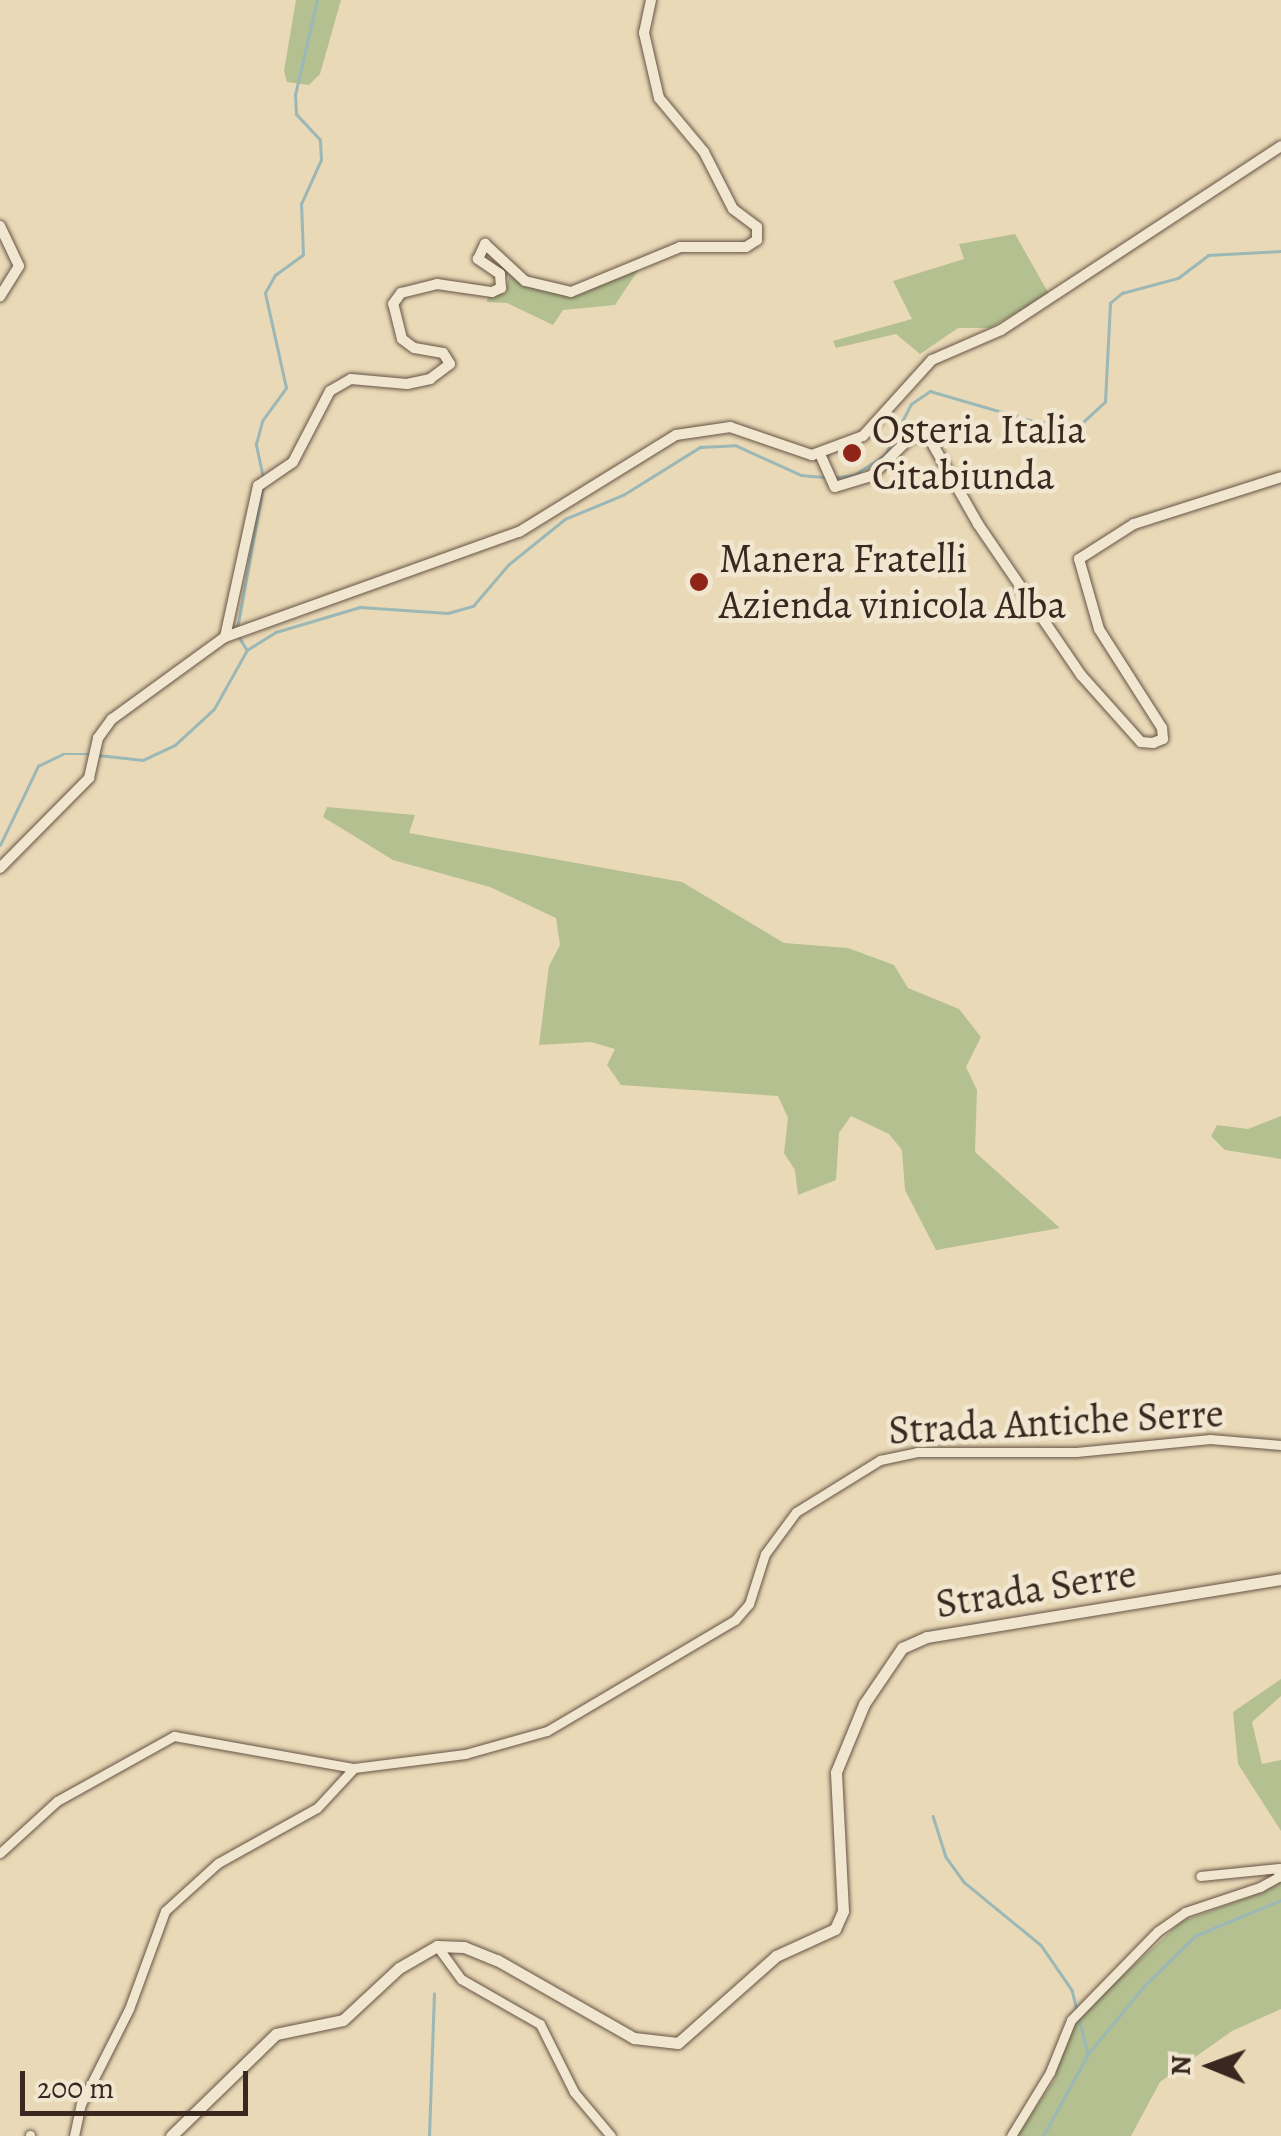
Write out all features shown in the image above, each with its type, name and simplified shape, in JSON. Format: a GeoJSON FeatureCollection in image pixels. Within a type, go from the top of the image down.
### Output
{"type":"FeatureCollection","features":[{"type":"Feature","properties":{"kind":"main road","name":"Strada Serre"},"geometry":{"type":"LineString","coordinates":[[437,1946],[464,1947],[497,1960],[634,2038],[678,2043],[776,1956],[835,1929],[843,1911],[836,1772],[871,1691],[902,1648],[927,1637],[1281,1579]]}},
{"type":"Feature","properties":{"kind":"main road"},"geometry":{"type":"LineString","coordinates":[[171,2136],[276,2034],[343,2020],[366,2006],[399,1968],[437,1946]]}},
{"type":"Feature","properties":{"kind":"street"},"geometry":{"type":"LineString","coordinates":[[234,634],[264,483],[294,462],[337,384],[351,378],[407,384],[446,372],[450,364],[443,352],[414,348],[402,339],[394,304],[401,294],[436,284],[501,288],[500,274],[478,259],[481,246],[494,246],[525,281],[571,292],[680,247],[746,247],[758,240],[757,228],[733,209],[704,152],[659,98],[644,33],[651,0]]}},
{"type":"Feature","properties":{"kind":"street"},"geometry":{"type":"LineString","coordinates":[[0,868],[77,793],[94,765],[102,730],[234,634],[519,532],[688,432],[730,427],[789,452],[820,454],[876,428],[932,360],[1001,330],[1281,146]]}},
{"type":"Feature","properties":{"kind":"street"},"geometry":{"type":"LineString","coordinates":[[0,226],[19,266],[0,297]]}},
{"type":"Feature","properties":{"kind":"street"},"geometry":{"type":"LineString","coordinates":[[820,454],[828,482],[835,487],[871,476],[911,436],[928,436],[978,524],[1081,675],[1141,742],[1153,743],[1162,739],[1162,728],[1099,629],[1079,559],[1134,524],[1281,477]]}},
{"type":"Feature","properties":{"kind":"street","name":"Strada Antiche Serre"},"geometry":{"type":"LineString","coordinates":[[0,1852],[56,1801],[174,1736],[354,1768],[466,1754],[560,1725],[735,1620],[750,1604],[765,1554],[796,1512],[880,1460],[917,1452],[1076,1452],[1210,1438],[1281,1445]]}},
{"type":"Feature","properties":{"kind":"street"},"geometry":{"type":"LineString","coordinates":[[74,2136],[81,2104],[128,2009],[165,1912],[218,1863],[317,1808],[354,1768]]}},
{"type":"Feature","properties":{"kind":"street"},"geometry":{"type":"LineString","coordinates":[[1012,2136],[1078,2013],[1172,1921],[1260,1887],[1278,1878],[1279,1868],[1200,1876]]}},
{"type":"Feature","properties":{"kind":"street"},"geometry":{"type":"LineString","coordinates":[[437,1946],[462,1979],[540,2024],[574,2092],[611,2136]]}},
{"type":"Feature","properties":{"kind":"green space"},"geometry":{"type":"Polygon","coordinates":[[[296,0],[341,0],[320,74],[309,85],[287,82],[284,71],[296,0]]]}},
{"type":"Feature","properties":{"kind":"green space"},"geometry":{"type":"Polygon","coordinates":[[[1015,234],[1049,294],[990,328],[958,328],[920,354],[896,334],[836,348],[833,341],[912,319],[893,281],[964,259],[959,244],[1015,234]]]}},
{"type":"Feature","properties":{"kind":"green space"},"geometry":{"type":"Polygon","coordinates":[[[639,269],[615,305],[563,310],[553,325],[507,303],[487,302],[488,296],[506,293],[510,273],[529,287],[573,297],[639,269]]]}},
{"type":"Feature","properties":{"kind":"green space"},"geometry":{"type":"Polygon","coordinates":[[[327,807],[415,815],[409,833],[682,882],[784,943],[848,948],[894,965],[908,988],[959,1009],[981,1037],[966,1067],[977,1090],[975,1152],[1060,1228],[936,1250],[905,1190],[902,1150],[889,1134],[851,1116],[839,1133],[836,1180],[798,1195],[795,1170],[784,1153],[788,1118],[778,1096],[621,1085],[607,1065],[615,1049],[591,1042],[539,1045],[549,966],[560,945],[556,918],[490,887],[393,860],[323,817],[327,807]]]}},
{"type":"Feature","properties":{"kind":"green space"},"geometry":{"type":"Polygon","coordinates":[[[1281,1116],[1281,1159],[1225,1150],[1211,1136],[1217,1125],[1248,1129],[1281,1116]]]}},
{"type":"Feature","properties":{"kind":"green space"},"geometry":{"type":"Polygon","coordinates":[[[1281,1679],[1281,1696],[1252,1722],[1262,1764],[1281,1760],[1281,1831],[1238,1764],[1233,1712],[1281,1679]]]}},
{"type":"Feature","properties":{"kind":"green space"},"geometry":{"type":"Polygon","coordinates":[[[1281,1878],[1281,2009],[1232,2031],[1160,2082],[1131,2136],[1017,2136],[1054,2080],[1066,2037],[1083,2012],[1182,1921],[1263,1892],[1281,1878]]]}},
{"type":"Feature","properties":{"kind":"waterway"},"geometry":{"type":"LineString","coordinates":[[263,478],[256,444],[262,421],[286,388],[265,293],[275,275],[303,255],[301,204],[321,160],[320,140],[296,114],[295,95],[317,0]]}},
{"type":"Feature","properties":{"kind":"waterway"},"geometry":{"type":"LineString","coordinates":[[833,478],[854,475],[885,455],[911,404],[930,391],[1037,422],[1081,424],[1105,402],[1110,303],[1122,293],[1178,278],[1208,255],[1281,251]]}},
{"type":"Feature","properties":{"kind":"waterway"},"geometry":{"type":"LineString","coordinates":[[98,755],[143,760],[175,745],[214,709],[247,650],[276,632],[360,607],[448,613],[473,606],[508,565],[565,519],[623,495],[700,447],[735,445],[801,475],[825,477]]}},
{"type":"Feature","properties":{"kind":"waterway"},"geometry":{"type":"LineString","coordinates":[[237,629],[263,486]]}},
{"type":"Feature","properties":{"kind":"waterway"},"geometry":{"type":"LineString","coordinates":[[239,637],[247,650]]}},
{"type":"Feature","properties":{"kind":"waterway"},"geometry":{"type":"LineString","coordinates":[[0,845],[38,766],[63,754],[90,754]]}},
{"type":"Feature","properties":{"kind":"waterway"},"geometry":{"type":"LineString","coordinates":[[933,1816],[946,1857],[964,1882],[1041,1945],[1072,1990],[1077,2010]]}},
{"type":"Feature","properties":{"kind":"waterway"},"geometry":{"type":"LineString","coordinates":[[1043,2136],[1088,2054],[1144,1986],[1195,1936],[1281,1900]]}},
{"type":"Feature","properties":{"kind":"waterway"},"geometry":{"type":"LineString","coordinates":[[429,2136],[434,1994]]}},
{"type":"Feature","properties":{"kind":"waterway"},"geometry":{"type":"LineString","coordinates":[[1079,2018],[1088,2054]]}},
{"type":"Feature","properties":{"kind":"place","name":"Osteria Italia Citabiunda"},"geometry":{"type":"Point","coordinates":[852,453]}},
{"type":"Feature","properties":{"kind":"place","name":"Manera Fratelli Azienda vinicola Alba"},"geometry":{"type":"Point","coordinates":[699,582]}}]}
